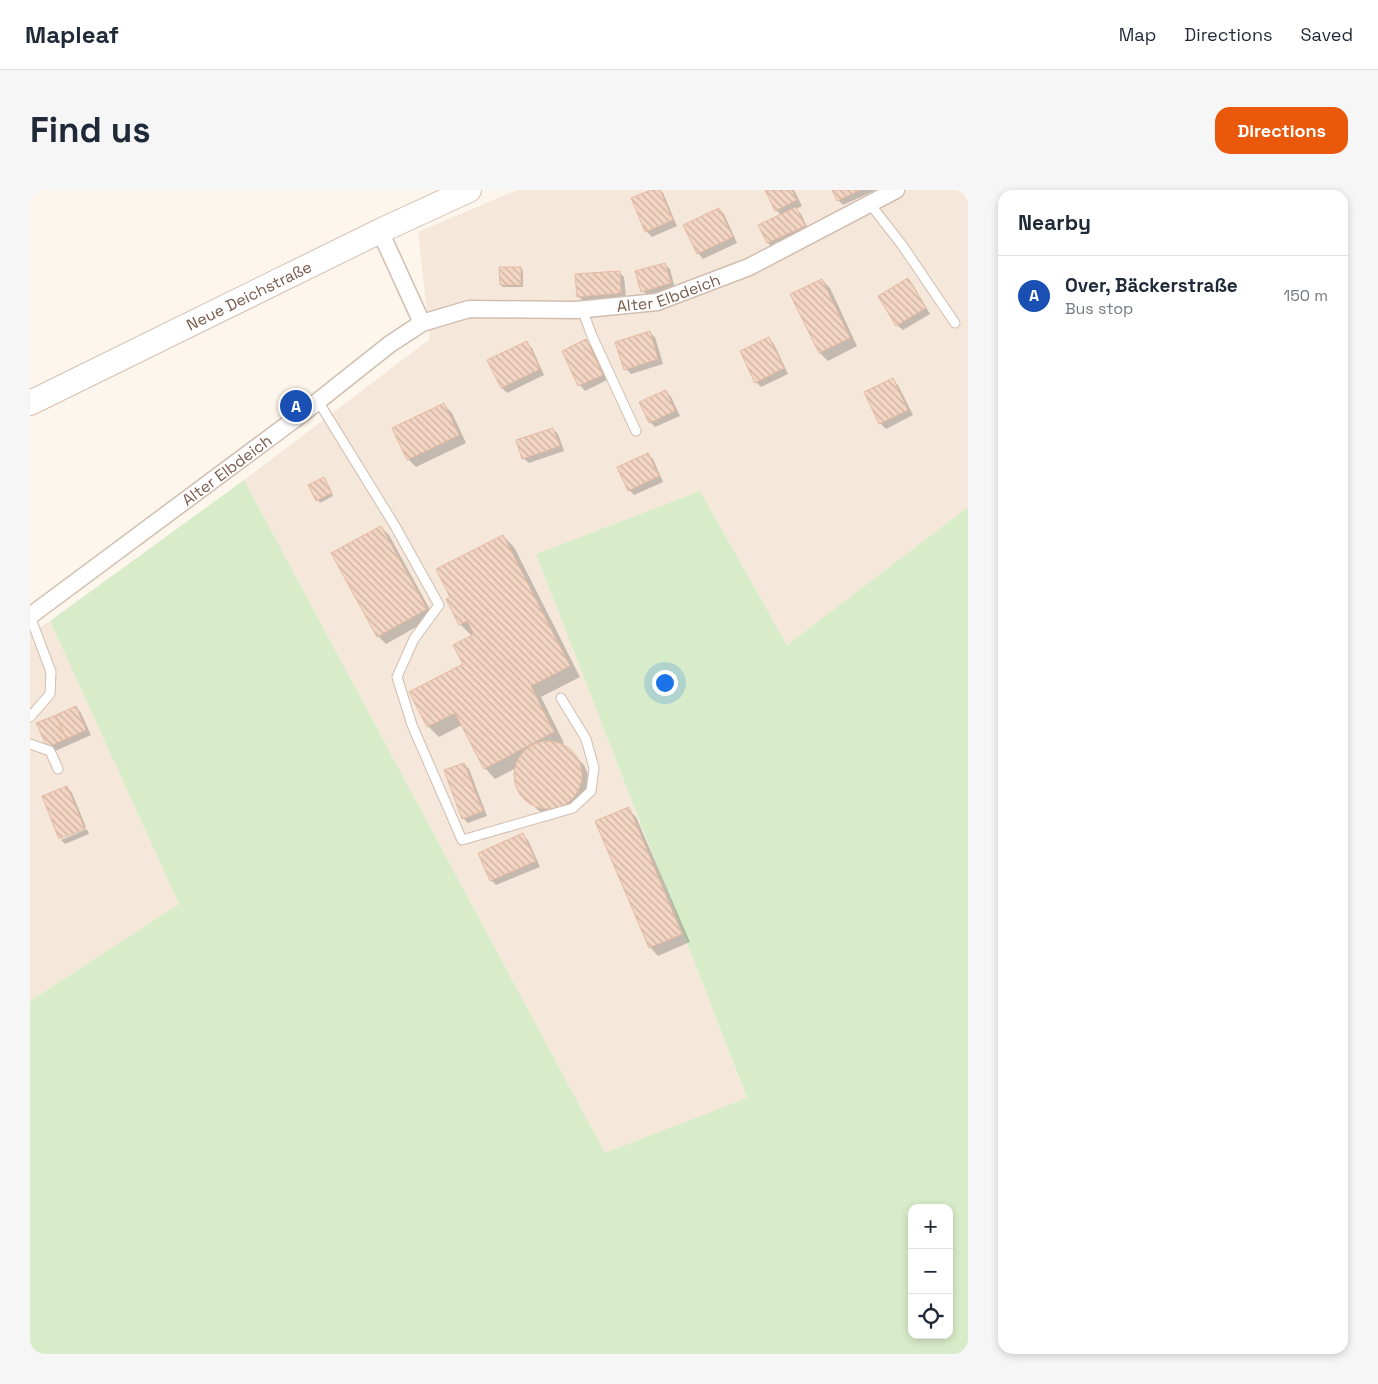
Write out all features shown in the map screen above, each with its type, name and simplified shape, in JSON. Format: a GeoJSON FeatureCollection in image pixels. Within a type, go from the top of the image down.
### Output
{"type":"FeatureCollection","features":[{"type":"Feature","properties":{"kind":"street","name":"Neue Deichstraße"},"geometry":{"type":"LineString","coordinates":[[30,403],[380,231],[469,190]]}},
{"type":"Feature","properties":{"kind":"street","name":"Alter Elbdeich"},"geometry":{"type":"LineString","coordinates":[[30,616],[318,401],[390,344],[422,323],[469,309],[582,309],[657,302],[748,267],[896,190]]}},
{"type":"Feature","properties":{"kind":"street"},"geometry":{"type":"LineString","coordinates":[[380,231],[422,323]]}},
{"type":"Feature","properties":{"kind":"lane"},"geometry":{"type":"LineString","coordinates":[[870,204],[902,244],[955,323]]}},
{"type":"Feature","properties":{"kind":"lane"},"geometry":{"type":"LineString","coordinates":[[582,309],[592,336],[636,431]]}},
{"type":"Feature","properties":{"kind":"lane"},"geometry":{"type":"LineString","coordinates":[[318,401],[395,526],[440,605],[414,639],[397,677],[412,725],[462,840],[573,808],[591,791],[594,768],[586,739],[561,698]]}},
{"type":"Feature","properties":{"kind":"lane"},"geometry":{"type":"LineString","coordinates":[[30,616],[51,672],[50,694],[30,717]]}},
{"type":"Feature","properties":{"kind":"lane"},"geometry":{"type":"LineString","coordinates":[[30,744],[50,751],[58,769]]}},
{"type":"Feature","properties":{"kind":"shaded area"},"geometry":{"type":"Polygon","coordinates":[[[517,190],[968,190],[968,507],[787,645],[700,491],[536,554],[747,1099],[605,1153],[244,480],[430,339],[418,232],[517,190]]]}},
{"type":"Feature","properties":{"kind":"shaded area"},"geometry":{"type":"Polygon","coordinates":[[[50,621],[179,904],[30,1001],[30,633],[50,621]]]}},
{"type":"Feature","properties":{"kind":"green space"},"geometry":{"type":"Polygon","coordinates":[[[244,480],[605,1153],[747,1098],[536,554],[700,491],[787,645],[968,507],[968,1354],[30,1354],[30,1001],[179,904],[50,621],[244,480]]]}},
{"type":"Feature","properties":{"kind":"building"},"geometry":{"type":"Polygon","coordinates":[[[651,190],[660,190],[673,220],[645,232],[631,198],[651,190]]]}},
{"type":"Feature","properties":{"kind":"building"},"geometry":{"type":"Polygon","coordinates":[[[765,190],[792,190],[797,200],[775,211],[765,190]]]}},
{"type":"Feature","properties":{"kind":"building"},"geometry":{"type":"Polygon","coordinates":[[[832,190],[860,190],[837,201],[832,190]]]}},
{"type":"Feature","properties":{"kind":"building"},"geometry":{"type":"Polygon","coordinates":[[[796,207],[805,226],[767,243],[758,225],[796,207]]]}},
{"type":"Feature","properties":{"kind":"building"},"geometry":{"type":"Polygon","coordinates":[[[719,208],[733,237],[697,254],[683,225],[719,208]]]}},
{"type":"Feature","properties":{"kind":"building"},"geometry":{"type":"Polygon","coordinates":[[[665,263],[671,283],[641,292],[635,271],[665,263]]]}},
{"type":"Feature","properties":{"kind":"building"},"geometry":{"type":"Polygon","coordinates":[[[499,267],[521,267],[521,285],[500,285],[499,267]]]}},
{"type":"Feature","properties":{"kind":"building"},"geometry":{"type":"Polygon","coordinates":[[[620,271],[621,293],[577,297],[575,274],[620,271]]]}},
{"type":"Feature","properties":{"kind":"building"},"geometry":{"type":"Polygon","coordinates":[[[908,278],[926,308],[896,326],[878,296],[908,278]]]}},
{"type":"Feature","properties":{"kind":"building"},"geometry":{"type":"Polygon","coordinates":[[[822,279],[850,338],[819,353],[790,294],[822,279]]]}},
{"type":"Feature","properties":{"kind":"building"},"geometry":{"type":"Polygon","coordinates":[[[650,331],[658,359],[624,370],[615,342],[650,331]]]}},
{"type":"Feature","properties":{"kind":"building"},"geometry":{"type":"Polygon","coordinates":[[[769,337],[784,368],[755,383],[740,351],[769,337]]]}},
{"type":"Feature","properties":{"kind":"building"},"geometry":{"type":"Polygon","coordinates":[[[586,339],[603,375],[578,386],[562,351],[586,339]]]}},
{"type":"Feature","properties":{"kind":"building"},"geometry":{"type":"Polygon","coordinates":[[[527,341],[540,369],[501,388],[487,360],[527,341]]]}},
{"type":"Feature","properties":{"kind":"building"},"geometry":{"type":"Polygon","coordinates":[[[893,378],[908,410],[879,424],[864,392],[893,378]]]}},
{"type":"Feature","properties":{"kind":"building"},"geometry":{"type":"Polygon","coordinates":[[[666,390],[675,411],[649,423],[639,402],[666,390]]]}},
{"type":"Feature","properties":{"kind":"building"},"geometry":{"type":"Polygon","coordinates":[[[444,403],[459,435],[407,460],[392,428],[444,403]]]}},
{"type":"Feature","properties":{"kind":"building"},"geometry":{"type":"Polygon","coordinates":[[[553,428],[560,446],[522,459],[516,440],[553,428]]]}},
{"type":"Feature","properties":{"kind":"building"},"geometry":{"type":"Polygon","coordinates":[[[648,453],[659,476],[628,491],[617,467],[648,453]]]}},
{"type":"Feature","properties":{"kind":"building"},"geometry":{"type":"Polygon","coordinates":[[[324,477],[332,493],[316,501],[308,485],[324,477]]]}},
{"type":"Feature","properties":{"kind":"building"},"geometry":{"type":"Polygon","coordinates":[[[381,526],[427,609],[377,637],[331,553],[381,526]]]}},
{"type":"Feature","properties":{"kind":"building"},"geometry":{"type":"Polygon","coordinates":[[[503,535],[570,666],[531,686],[554,732],[484,769],[455,713],[427,727],[409,692],[463,664],[453,645],[474,634],[467,621],[459,625],[446,599],[450,597],[436,569],[503,535]]]}},
{"type":"Feature","properties":{"kind":"building"},"geometry":{"type":"Polygon","coordinates":[[[76,706],[86,730],[66,739],[56,715],[76,706]]]}},
{"type":"Feature","properties":{"kind":"building"},"geometry":{"type":"Polygon","coordinates":[[[56,715],[66,739],[47,747],[36,723],[56,715]]]}},
{"type":"Feature","properties":{"kind":"building"},"geometry":{"type":"Polygon","coordinates":[[[548,741],[561,744],[572,751],[579,762],[582,775],[579,788],[572,799],[561,806],[548,809],[535,806],[524,799],[517,788],[514,775],[517,762],[524,751],[535,744],[548,741]]]}},
{"type":"Feature","properties":{"kind":"building"},"geometry":{"type":"Polygon","coordinates":[[[464,763],[483,811],[462,819],[444,770],[464,763]]]}},
{"type":"Feature","properties":{"kind":"building"},"geometry":{"type":"Polygon","coordinates":[[[67,786],[85,829],[59,839],[42,796],[67,786]]]}},
{"type":"Feature","properties":{"kind":"building"},"geometry":{"type":"Polygon","coordinates":[[[629,807],[682,934],[649,948],[595,821],[629,807]]]}},
{"type":"Feature","properties":{"kind":"building"},"geometry":{"type":"Polygon","coordinates":[[[523,833],[536,861],[490,881],[478,853],[523,833]]]}},
{"type":"Feature","properties":{"kind":"place","name":"Over, Bäckerstraße"},"geometry":{"type":"Point","coordinates":[296,406]}}]}
